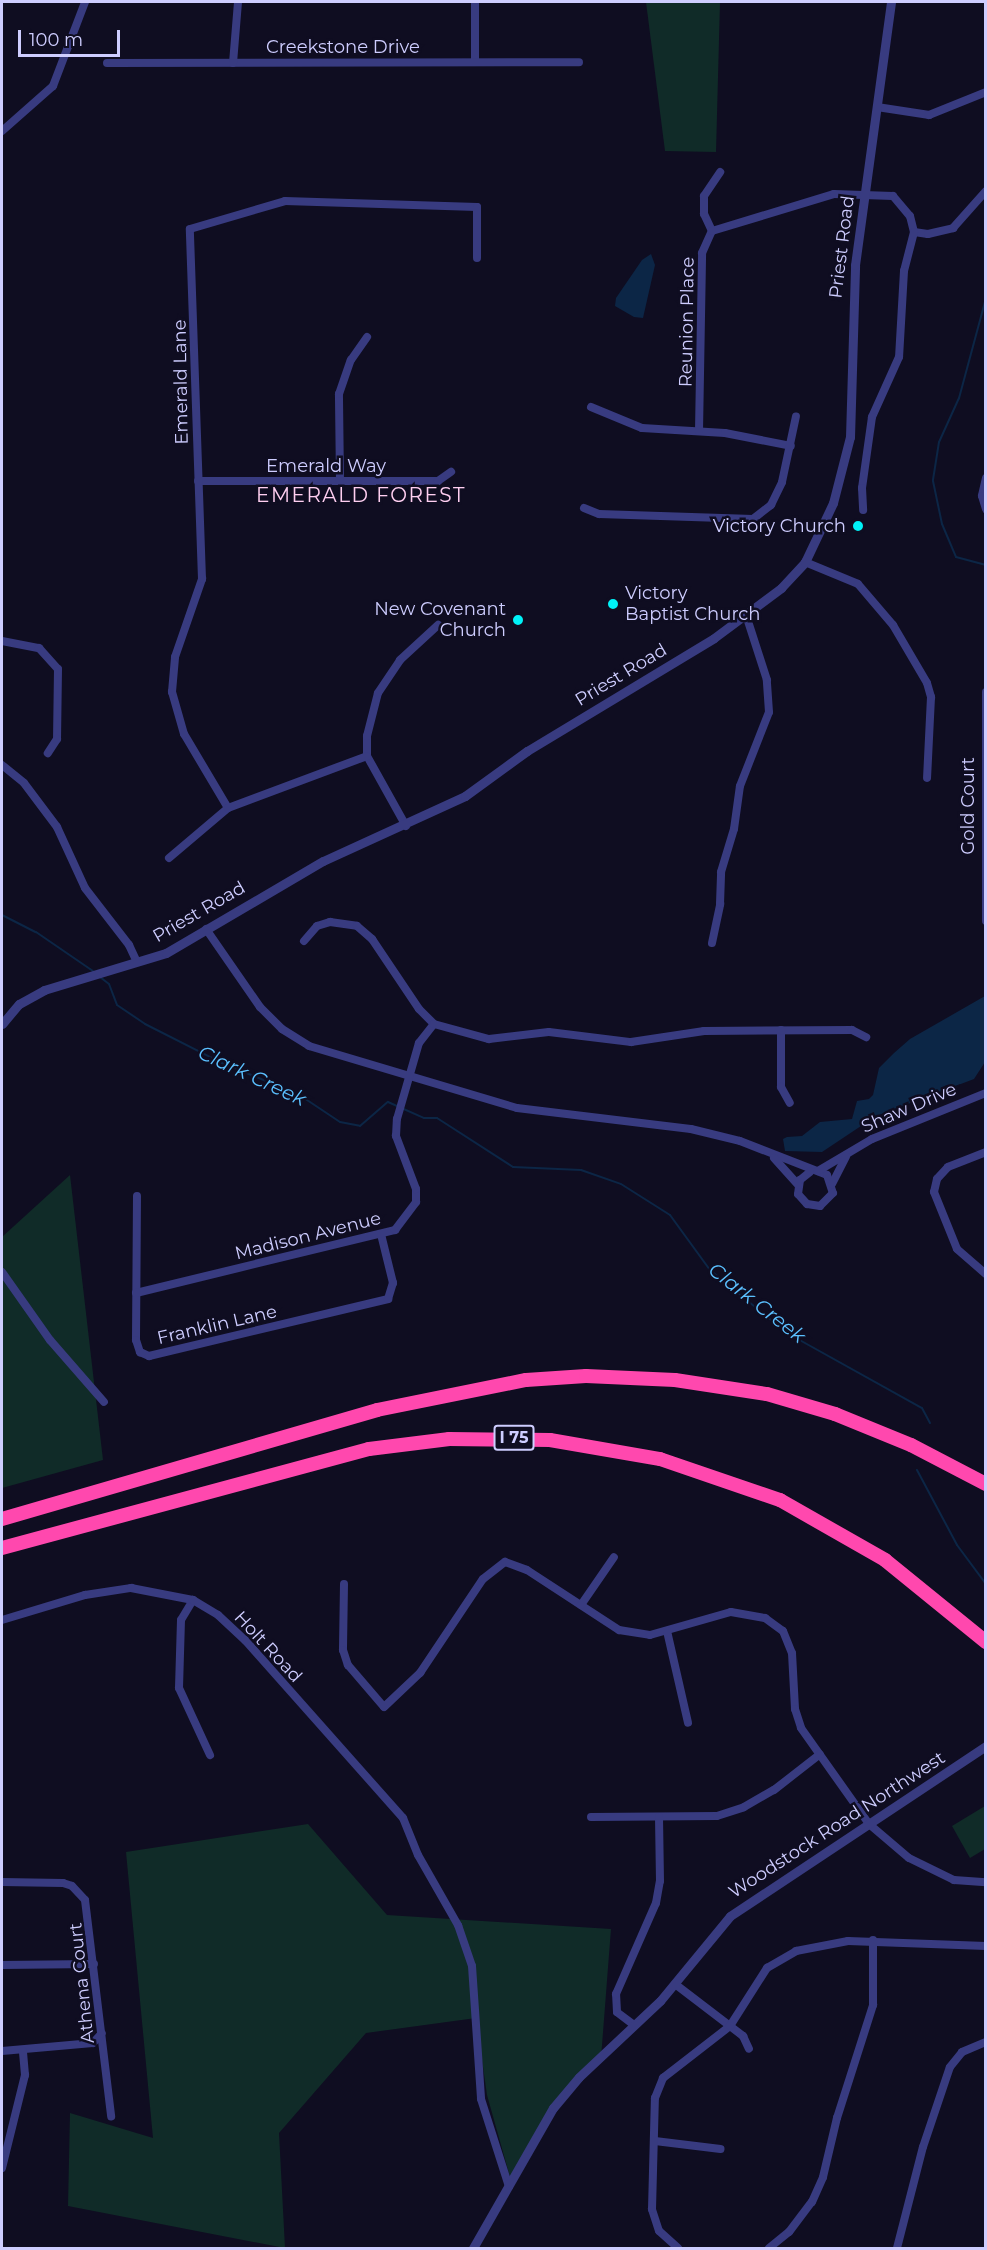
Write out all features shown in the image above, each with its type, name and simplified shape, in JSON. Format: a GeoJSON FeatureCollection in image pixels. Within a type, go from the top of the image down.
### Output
{"type":"FeatureCollection","features":[{"type":"Feature","properties":{"kind":"highway"},"geometry":{"type":"LineString","coordinates":[[2,1519],[377,1410],[526,1380],[586,1376],[675,1380],[767,1394],[835,1414],[911,1444],[986,1484]]}},
{"type":"Feature","properties":{"kind":"highway","name":"I 75"},"geometry":{"type":"LineString","coordinates":[[2,1548],[369,1449],[449,1439],[550,1440],[660,1459],[780,1500],[885,1560],[986,1642]]}},
{"type":"Feature","properties":{"kind":"street"},"geometry":{"type":"LineString","coordinates":[[2,131],[53,86],[85,2]]}},
{"type":"Feature","properties":{"kind":"street"},"geometry":{"type":"LineString","coordinates":[[232,63],[238,2]]}},
{"type":"Feature","properties":{"kind":"street"},"geometry":{"type":"LineString","coordinates":[[475,2],[475,62]]}},
{"type":"Feature","properties":{"kind":"street","name":"Priest Road"},"geometry":{"type":"LineString","coordinates":[[2,1024],[19,1004],[44,990],[166,953],[322,861],[406,826],[465,796],[529,750],[746,615],[781,588],[805,562],[833,503],[850,437],[852,294],[891,2]]}},
{"type":"Feature","properties":{"kind":"street","name":"Creekstone Drive"},"geometry":{"type":"LineString","coordinates":[[107,63],[579,62]]}},
{"type":"Feature","properties":{"kind":"street"},"geometry":{"type":"LineString","coordinates":[[877,107],[928,115],[986,92]]}},
{"type":"Feature","properties":{"kind":"street"},"geometry":{"type":"LineString","coordinates":[[720,172],[703,204],[712,231],[823,196],[865,194],[893,196],[903,204],[914,232],[904,271],[899,357],[872,417],[862,488],[863,510]]}},
{"type":"Feature","properties":{"kind":"street"},"geometry":{"type":"LineString","coordinates":[[914,232],[928,234],[952,228],[986,191]]}},
{"type":"Feature","properties":{"kind":"street","name":"Emerald Lane"},"geometry":{"type":"LineString","coordinates":[[228,808],[184,734],[172,692],[175,657],[202,579],[190,229],[285,201],[477,207],[477,258]]}},
{"type":"Feature","properties":{"kind":"street","name":"Reunion Place"},"geometry":{"type":"LineString","coordinates":[[699,431],[702,253],[712,231]]}},
{"type":"Feature","properties":{"kind":"street"},"geometry":{"type":"LineString","coordinates":[[340,480],[339,394],[347,367],[367,337]]}},
{"type":"Feature","properties":{"kind":"street"},"geometry":{"type":"LineString","coordinates":[[591,407],[642,428],[699,431],[792,446]]}},
{"type":"Feature","properties":{"kind":"street"},"geometry":{"type":"LineString","coordinates":[[585,508],[599,514],[753,519],[771,505],[792,446],[796,416]]}},
{"type":"Feature","properties":{"kind":"street","name":"Emerald Way"},"geometry":{"type":"LineString","coordinates":[[198,481],[438,481],[451,472]]}},
{"type":"Feature","properties":{"kind":"street"},"geometry":{"type":"LineString","coordinates":[[986,478],[982,496],[986,509]]}},
{"type":"Feature","properties":{"kind":"street"},"geometry":{"type":"LineString","coordinates":[[805,562],[858,584],[893,625],[927,683],[931,697],[927,778]]}},
{"type":"Feature","properties":{"kind":"street"},"geometry":{"type":"LineString","coordinates":[[712,943],[720,904],[721,872],[734,829],[740,786],[770,705],[767,680],[746,615]]}},
{"type":"Feature","properties":{"kind":"street"},"geometry":{"type":"LineString","coordinates":[[406,826],[367,756],[369,724],[378,693],[400,660],[438,625]]}},
{"type":"Feature","properties":{"kind":"street"},"geometry":{"type":"LineString","coordinates":[[2,640],[39,648],[58,669],[57,739],[48,753]]}},
{"type":"Feature","properties":{"kind":"street","name":"Gold Court"},"geometry":{"type":"LineString","coordinates":[[986,692],[986,921]]}},
{"type":"Feature","properties":{"kind":"street"},"geometry":{"type":"LineString","coordinates":[[169,858],[228,808],[367,756]]}},
{"type":"Feature","properties":{"kind":"street"},"geometry":{"type":"LineString","coordinates":[[2,765],[31,791],[57,827],[85,888],[129,945],[138,962]]}},
{"type":"Feature","properties":{"kind":"street"},"geometry":{"type":"LineString","coordinates":[[304,941],[317,927],[330,922],[357,926],[372,939],[418,1009],[434,1024],[489,1039],[549,1032],[631,1042],[704,1031],[781,1030],[852,1030],[866,1037]]}},
{"type":"Feature","properties":{"kind":"street"},"geometry":{"type":"LineString","coordinates":[[206,928],[260,1007],[282,1029],[309,1046],[517,1108],[709,1132],[814,1171],[832,1184],[828,1201],[816,1206],[800,1198],[798,1185],[774,1158]]}},
{"type":"Feature","properties":{"kind":"street","name":"Madison Avenue"},"geometry":{"type":"LineString","coordinates":[[136,1293],[395,1230],[416,1202],[416,1189],[396,1136],[399,1110],[419,1043],[434,1024]]}},
{"type":"Feature","properties":{"kind":"street"},"geometry":{"type":"LineString","coordinates":[[781,1030],[781,1087],[790,1103]]}},
{"type":"Feature","properties":{"kind":"street"},"geometry":{"type":"LineString","coordinates":[[984,1094],[986,1104]]}},
{"type":"Feature","properties":{"kind":"street","name":"Shaw Drive"},"geometry":{"type":"LineString","coordinates":[[814,1171],[846,1156],[872,1139],[984,1094]]}},
{"type":"Feature","properties":{"kind":"street"},"geometry":{"type":"LineString","coordinates":[[986,1152],[948,1167],[937,1179],[934,1192],[957,1249],[986,1274]]}},
{"type":"Feature","properties":{"kind":"street","name":"Shaw Drive"},"geometry":{"type":"LineString","coordinates":[[832,1184],[846,1156]]}},
{"type":"Feature","properties":{"kind":"street"},"geometry":{"type":"LineString","coordinates":[[798,1185],[814,1171]]}},
{"type":"Feature","properties":{"kind":"street","name":"Franklin Lane"},"geometry":{"type":"LineString","coordinates":[[137,1196],[136,1346],[144,1354],[156,1356],[388,1299],[393,1283],[381,1234]]}},
{"type":"Feature","properties":{"kind":"street"},"geometry":{"type":"LineString","coordinates":[[2,1272],[50,1340],[104,1402]]}},
{"type":"Feature","properties":{"kind":"street"},"geometry":{"type":"LineString","coordinates":[[581,1605],[614,1557]]}},
{"type":"Feature","properties":{"kind":"street"},"geometry":{"type":"LineString","coordinates":[[344,1584],[343,1650],[348,1665],[384,1707],[420,1673],[483,1579],[505,1562],[527,1570],[619,1630],[650,1635],[731,1612],[765,1618],[783,1631],[792,1653],[795,1709],[801,1728],[869,1824],[909,1858],[954,1880],[986,1882]]}},
{"type":"Feature","properties":{"kind":"street","name":"Holt Road"},"geometry":{"type":"LineString","coordinates":[[2,1620],[85,1595],[131,1588],[193,1600],[218,1615],[245,1641],[402,1818],[458,1924],[472,1966],[477,2075],[509,2187]]}},
{"type":"Feature","properties":{"kind":"street"},"geometry":{"type":"LineString","coordinates":[[193,1600],[181,1620],[179,1688],[210,1755]]}},
{"type":"Feature","properties":{"kind":"street"},"geometry":{"type":"LineString","coordinates":[[668,1631],[688,1723]]}},
{"type":"Feature","properties":{"kind":"street","name":"Woodstock Road Northwest"},"geometry":{"type":"LineString","coordinates":[[473,2248],[553,2108],[579,2077],[675,1984],[730,1916],[986,1746]]}},
{"type":"Feature","properties":{"kind":"street"},"geometry":{"type":"LineString","coordinates":[[591,1817],[717,1816],[744,1807],[820,1754]]}},
{"type":"Feature","properties":{"kind":"street"},"geometry":{"type":"LineString","coordinates":[[634,2025],[617,2012],[616,1994],[656,1903],[660,1881],[659,1817]]}},
{"type":"Feature","properties":{"kind":"street","name":"Athena Court"},"geometry":{"type":"LineString","coordinates":[[2,1882],[63,1883],[76,1890],[88,1907],[111,2116]]}},
{"type":"Feature","properties":{"kind":"street"},"geometry":{"type":"LineString","coordinates":[[678,2248],[659,2231],[652,2209],[655,2098],[663,2078],[730,2026],[767,1968],[786,1954],[808,1947],[873,1940],[986,1946]]}},
{"type":"Feature","properties":{"kind":"street"},"geometry":{"type":"LineString","coordinates":[[769,2248],[789,2232],[812,2202],[824,2177],[837,2118],[873,2005],[873,1940]]}},
{"type":"Feature","properties":{"kind":"street"},"geometry":{"type":"LineString","coordinates":[[2,1965],[94,1964]]}},
{"type":"Feature","properties":{"kind":"street"},"geometry":{"type":"LineString","coordinates":[[675,1984],[742,2036],[749,2049]]}},
{"type":"Feature","properties":{"kind":"street"},"geometry":{"type":"LineString","coordinates":[[2,2051],[23,2051],[93,2043],[102,2031]]}},
{"type":"Feature","properties":{"kind":"street"},"geometry":{"type":"LineString","coordinates":[[897,2248],[950,2067],[962,2052],[986,2042]]}},
{"type":"Feature","properties":{"kind":"street"},"geometry":{"type":"LineString","coordinates":[[2,2168],[25,2075],[23,2051]]}},
{"type":"Feature","properties":{"kind":"street"},"geometry":{"type":"LineString","coordinates":[[655,2141],[721,2149]]}},
{"type":"Feature","properties":{"kind":"green space"},"geometry":{"type":"Polygon","coordinates":[[[646,2],[720,2],[716,152],[665,151],[646,2]]]}},
{"type":"Feature","properties":{"kind":"green space"},"geometry":{"type":"Polygon","coordinates":[[[70,1175],[103,1460],[2,1488],[2,1237],[70,1175]]]}},
{"type":"Feature","properties":{"kind":"green space"},"geometry":{"type":"Polygon","coordinates":[[[985,1806],[985,1849],[970,1858],[952,1826],[985,1806]]]}},
{"type":"Feature","properties":{"kind":"green space"},"geometry":{"type":"Polygon","coordinates":[[[308,1824],[387,1915],[611,1929],[601,2058],[554,2110],[512,2184],[487,2095],[476,2018],[366,2033],[279,2133],[285,2248],[68,2206],[70,2113],[153,2138],[126,1852],[308,1824]]]}},
{"type":"Feature","properties":{"kind":"water"},"geometry":{"type":"Polygon","coordinates":[[[651,254],[655,265],[643,318],[634,317],[615,306],[616,298],[642,260],[651,254]]]}},
{"type":"Feature","properties":{"kind":"water"},"geometry":{"type":"Polygon","coordinates":[[[985,996],[985,1062],[974,1079],[876,1116],[822,1152],[785,1151],[783,1139],[787,1137],[802,1136],[820,1122],[852,1119],[857,1101],[869,1099],[873,1095],[879,1068],[894,1053],[910,1039],[985,996]]]}},
{"type":"Feature","properties":{"kind":"waterway"},"geometry":{"type":"LineString","coordinates":[[986,298],[959,398],[939,442],[933,481],[942,524],[956,557],[986,565]]}},
{"type":"Feature","properties":{"kind":"waterway","name":"Clark Creek"},"geometry":{"type":"LineString","coordinates":[[2,915],[36,932],[93,971]]}},
{"type":"Feature","properties":{"kind":"waterway","name":"Clark Creek"},"geometry":{"type":"LineString","coordinates":[[100,977],[109,984],[117,1005],[145,1024],[222,1063],[298,1094],[340,1122],[360,1126],[388,1102],[424,1118],[437,1118],[513,1167],[581,1170],[621,1184],[670,1215],[710,1270],[787,1333],[922,1408],[930,1423]]}},
{"type":"Feature","properties":{"kind":"waterway","name":"Clark Creek"},"geometry":{"type":"LineString","coordinates":[[917,1470],[957,1545],[986,1584]]}},
{"type":"Feature","properties":{"kind":"place","name":"Victory Church"},"geometry":{"type":"Point","coordinates":[858,526]}},
{"type":"Feature","properties":{"kind":"place","name":"Victory Baptist Church"},"geometry":{"type":"Point","coordinates":[613,604]}},
{"type":"Feature","properties":{"kind":"place","name":"New Covenant Church"},"geometry":{"type":"Point","coordinates":[518,620]}},
{"type":"Feature","properties":{"kind":"district","name":"EMERALD FOREST"},"geometry":{"type":"Point","coordinates":[361,495]}}]}
